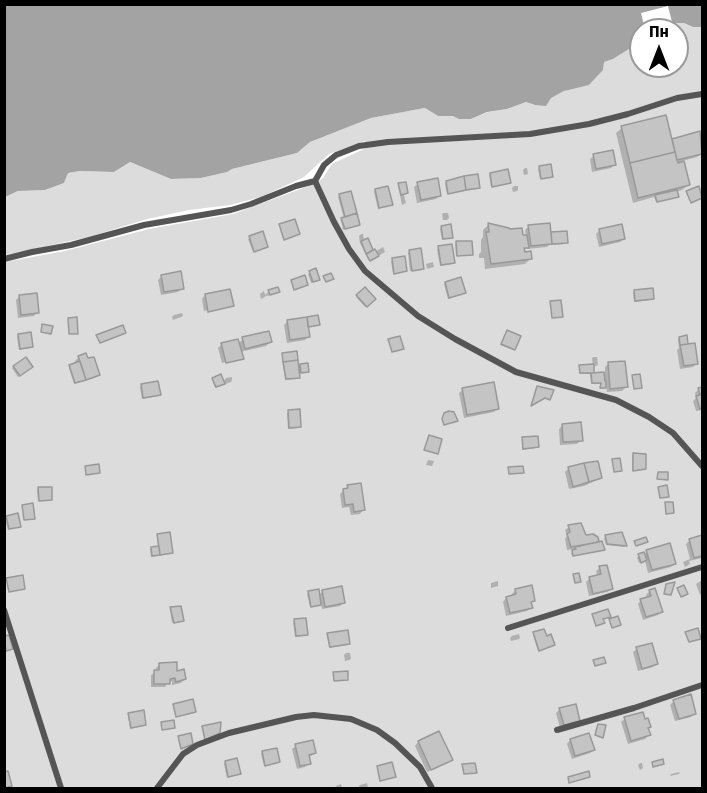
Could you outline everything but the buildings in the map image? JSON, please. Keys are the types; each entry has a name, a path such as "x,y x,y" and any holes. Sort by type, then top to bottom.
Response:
{"lane":[{"path":"4,259 71,245 144,225 231,210 263,200 296,186 315,181 324,165 336,155 359,146 388,142 530,134 589,124 676,98 702,94"},
{"path":"315,181 334,222 365,271 418,316 516,372 616,400 649,417 673,433 702,466"},
{"path":"508,628 702,567"},
{"path":"4,610 61,789"},
{"path":"557,730 634,708 702,685"},
{"path":"157,789 183,754 197,745 229,734 296,717 314,715 351,718 377,730 395,743 420,767 432,789"}],"shaded area":[{"path":"5,5 702,5 702,27 689,25 689,18 629,18 629,49 604,62 603,70 589,85 564,91 551,98 546,106 526,102 507,109 487,112 471,119 438,116 425,108 371,118 310,142 297,153 201,178 171,179 130,162 114,172 68,173 64,183 45,190 18,191 5,197"},
{"path":"689,25 702,27 702,788 5,788 5,262 65,251 149,229 233,214 314,184 323,178 332,164 366,148 365,141 329,154 304,177 261,197 230,205 189,210 147,219 89,237 5,255 5,197 18,191 45,190 64,183 68,173 114,172 130,162 171,179 201,178 297,153 310,142 371,118 425,108 438,116 471,119 526,102 535,105 571,88 589,85 603,70 604,62 629,48 629,78 689,78"}],"pier":[{"path":"668,6 671,18 642,18 641,13"}]}
